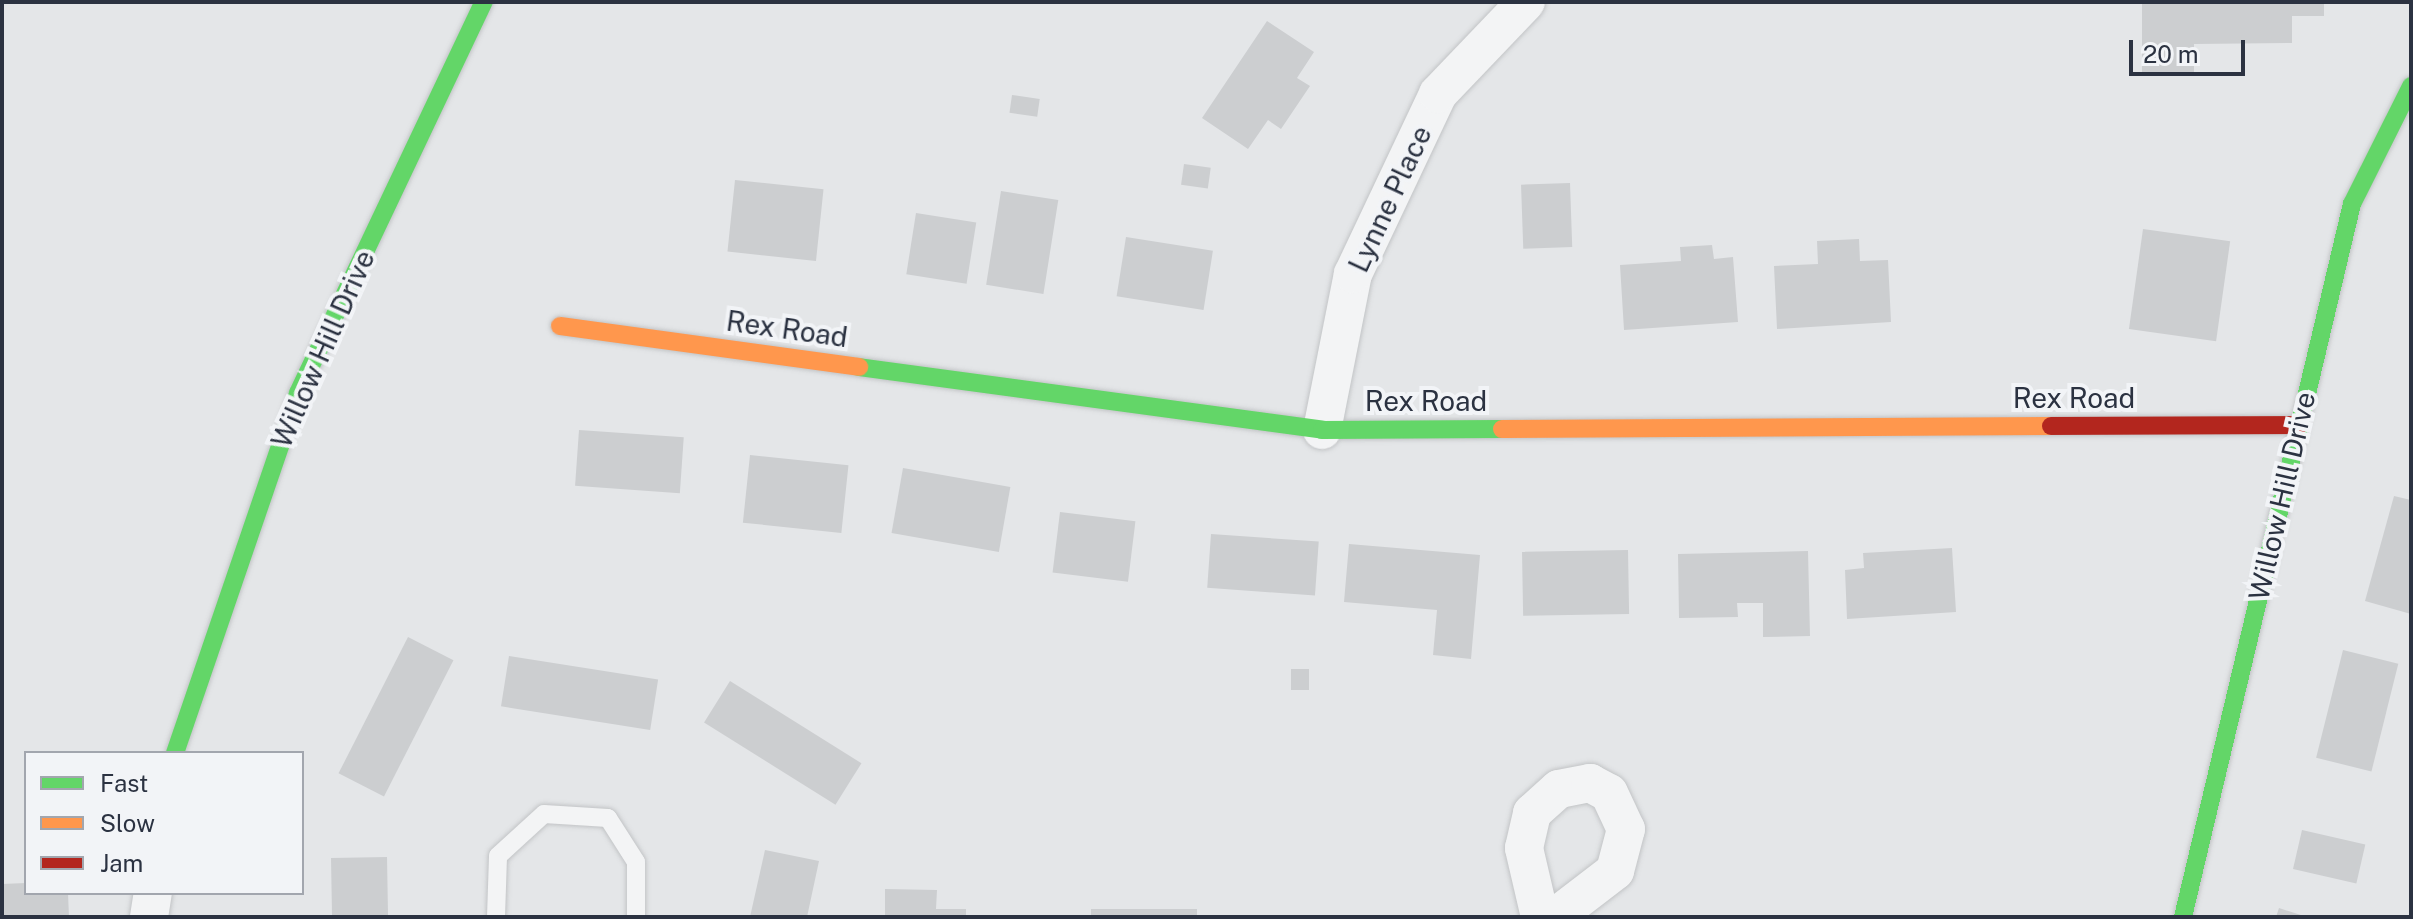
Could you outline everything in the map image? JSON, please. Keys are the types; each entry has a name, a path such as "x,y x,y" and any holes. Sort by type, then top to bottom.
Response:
{"street":[{"name":"Willow Hill Drive","path":"176,751 298,393 484,2"},
{"name":"Lynne Place","path":"1322,430 1353,274 1438,94 1526,2"},
{"name":"Willow Hill Drive","path":"2183,917 2352,204 2411,86"},
{"name":"Rex Road","path":"560,326 1322,430 2299,425"},
{"path":"1540,917 1524,848 1532,813 1559,789 1590,783 1609,793 1622,814 1619,857 1615,871 1586,898 1555,917"},
{"path":"149,917 153,895"}],"lane":[{"path":"496,917 498,856 544,814 608,818 636,862 636,917"}],"building":[{"path":"2142,2 2324,2 2324,16 2292,16 2292,43 2194,44 2194,73 2142,73"},
{"path":"1267,21 1314,52 1297,78 1310,86 1281,129 1268,120 1248,149 1202,118"},
{"path":"1012,95 1040,99 1037,117 1009,113"},
{"path":"1184,164 1211,168 1208,189 1181,185"},
{"path":"735,180 824,189 816,261 727,252"},
{"path":"1570,183 1572,247 1523,249 1521,185"},
{"path":"1001,191 1058,200 1043,294 986,285"},
{"path":"916,213 976,223 967,284 906,274"},
{"path":"2143,229 2230,241 2216,341 2129,329"},
{"path":"1126,237 1213,251 1204,310 1117,296"},
{"path":"1859,239 1860,261 1888,260 1891,322 1777,329 1774,266 1818,264 1817,241"},
{"path":"1712,245 1714,259 1733,257 1738,322 1624,330 1620,265 1681,261 1680,247"},
{"path":"579,430 684,437 680,493 575,486"},
{"path":"750,455 848,465 841,533 743,523"},
{"path":"903,468 1010,487 999,552 892,533"},
{"path":"2394,496 2411,500 2411,614 2365,601"},
{"path":"1060,512 1135,521 1128,582 1053,573"},
{"path":"1211,534 1319,542 1315,595 1207,588"},
{"path":"1349,544 1480,555 1471,659 1433,655 1437,610 1344,602"},
{"path":"1952,548 1956,612 1847,619 1845,570 1864,568 1863,553"},
{"path":"1628,550 1629,614 1523,616 1522,552"},
{"path":"1808,551 1810,636 1763,637 1763,603 1737,603 1738,617 1679,618 1678,554"},
{"path":"408,637 453,660 384,796 339,773"},
{"path":"2343,650 2398,664 2371,771 2316,758"},
{"path":"509,656 658,680 650,730 501,706"},
{"path":"1291,669 1309,669 1309,690 1291,690"},
{"path":"730,681 861,763 835,805 704,723"},
{"path":"2302,830 2365,845 2356,884 2293,869"},
{"path":"765,850 819,861 807,917 750,917"},
{"path":"387,857 388,917 332,917 331,858"},
{"path":"24,883 24,895 68,895 69,917 2,917 2,884"},
{"path":"885,889 937,890 936,909 966,909 966,917 885,917"},
{"path":"2279,908 2304,916 2304,917 2276,917"},
{"path":"1091,909 1197,909 1197,917 1091,917"}],"traffic: fast":[{"path":"176,751 298,393 484,2"},
{"path":"2183,917 2352,204 2411,86"},
{"path":"859,367 1322,430 1502,429"}],"traffic: slow":[{"path":"560,326 859,367"},
{"path":"1502,429 2051,426"}],"traffic: jam":[{"path":"2051,426 2299,425"}]}
